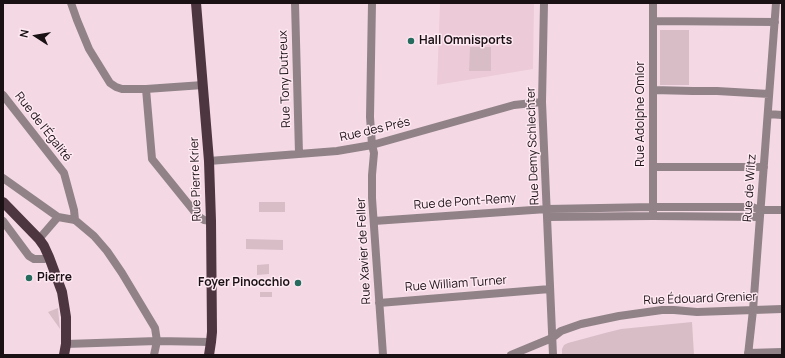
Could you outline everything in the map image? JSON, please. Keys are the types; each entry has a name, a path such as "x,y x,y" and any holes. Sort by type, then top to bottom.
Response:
{"main road":[{"name":"Rue Pierre Krier","path":"196,3 209,161 211,221 211,342 209,355"},
{"path":"3,202 39,239 49,257 62,292 66,317 66,344 64,355"}],"street":[{"path":"72,3 77,20 89,48 110,83 116,87 122,89 146,89 203,85"},
{"name":"Rue Tony Dutreux","path":"294,3 299,154"},
{"name":"Rue Xavier de Feller","path":"372,3 370,117 374,153 372,198 383,355"},
{"name":"Rue Demy Schlechter","path":"544,3 542,102 553,355"},
{"name":"Rue Adolphe Omlor","path":"653,3 653,207"},
{"name":"Rue de Wiltz","path":"748,354 753,310 769,94 778,33 775,22 776,3"},
{"path":"653,21 775,22"},
{"path":"146,89 152,159 198,216 204,220 211,221"},
{"path":"653,90 717,91 769,94"},
{"name":"Rue de l'Égalité","path":"3,95 64,173 74,210 75,220"},
{"name":"Rue des Prés","path":"209,161 337,151 372,145 514,105 542,102"},
{"path":"768,114 782,114"},
{"path":"653,167 764,167"},
{"path":"3,178 58,217 75,220 94,236 107,251 155,328 157,341 154,355"},
{"path":"653,207 653,216"},
{"name":"Rue de Pont-Remy","path":"374,221 653,207 752,207 760,213"},
{"name":"Rue de Pont-Remy","path":"547,213 653,216 760,213 782,210"},
{"path":"39,239 58,217"},
{"path":"3,221 29,256 44,259 49,257"},
{"name":"Rue William Turner","path":"379,302 550,289"},
{"name":"Rue Édouard Grenier","path":"511,355 552,338 560,331 581,324 619,316 662,310 696,312 782,309"},
{"path":"66,344 157,341 211,342"},
{"path":"748,354 782,352"}],"shaded area":[{"path":"440,3 534,3 533,69 437,85"},
{"path":"660,30 689,30 689,85 660,85"},
{"path":"470,47 491,47 491,71 469,71"},
{"path":"259,202 285,202 285,212 259,212"},
{"path":"246,239 283,240 283,250 246,249"},
{"path":"269,264 269,274 257,275 257,265"},
{"path":"260,292 272,292 272,297 260,297"},
{"path":"58,308 59,319 60,329 48,312"},
{"path":"692,322 694,355 562,355 564,345 605,333 621,329"}],"place":[{"name":"Hall Omnisports","path":"411,41"},
{"name":"Pierre","path":"29,278"},
{"name":"Foyer Pinocchio","path":"298,283"}]}
